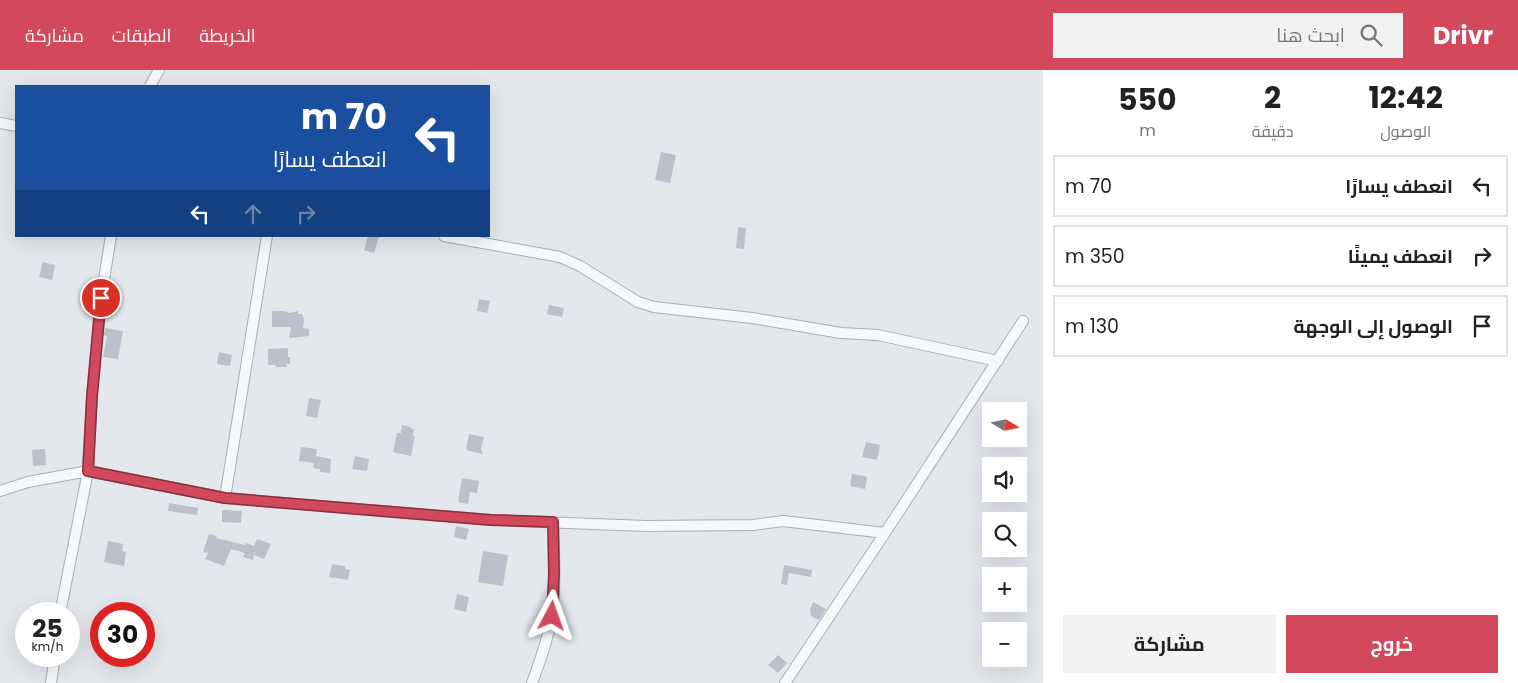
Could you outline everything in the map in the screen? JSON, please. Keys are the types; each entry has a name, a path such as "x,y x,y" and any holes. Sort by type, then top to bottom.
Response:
{"street":[{"path":"150,85 158,70"},
{"path":"0,124 15,126"},
{"path":"62,602 88,471 101,298 110,237"},
{"path":"225,498 267,237"},
{"path":"449,237 560,258 580,266 638,302 654,307 752,318 841,333 878,335 998,361"},
{"path":"785,683 1023,321"},
{"path":"0,491 28,482 88,471 225,498 491,520 646,526 753,525 782,521 885,533"},
{"path":"532,683 552,616 554,574 553,522"},
{"path":"51,683 54,667"}],"building":[{"path":"661,152 676,155 670,183 655,180"},
{"path":"738,227 746,228 744,249 736,248"},
{"path":"368,237 379,237 374,253 364,250"},
{"path":"43,262 55,265 52,280 39,277"},
{"path":"479,299 490,301 487,313 477,311"},
{"path":"549,305 564,308 562,317 547,314"},
{"path":"272,311 290,313 298,311 298,314 302,314 304,319 303,328 309,329 309,336 289,338 291,327 272,327"},
{"path":"105,328 123,331 118,359 103,357 107,336 104,335"},
{"path":"288,348 290,364 286,364 287,367 268,365 268,349"},
{"path":"219,352 232,355 230,366 217,364"},
{"path":"309,398 321,400 317,418 306,416"},
{"path":"402,425 414,429 413,436 415,436 411,456 393,452 397,433 401,433"},
{"path":"469,434 484,437 481,449 483,454 466,450"},
{"path":"866,442 880,445 877,460 862,457"},
{"path":"301,447 317,449 316,456 331,459 330,473 320,472 320,469 313,468 314,463 299,461"},
{"path":"45,449 46,465 33,466 32,450"},
{"path":"355,456 369,459 367,471 352,469"},
{"path":"852,474 867,478 865,489 850,486"},
{"path":"462,478 479,481 477,493 470,492 468,504 458,502"},
{"path":"169,503 198,508 197,515 168,511"},
{"path":"222,510 242,511 241,523 222,522"},
{"path":"456,526 469,529 466,540 454,537"},
{"path":"209,534 217,536 216,538 245,545 246,543 254,546 257,539 271,544 264,559 254,555 253,560 243,557 245,553 231,549 224,566 205,559 208,553 203,552"},
{"path":"108,541 123,544 122,551 126,552 124,566 104,562"},
{"path":"483,551 508,555 503,586 478,582"},
{"path":"332,564 345,566 345,569 350,570 348,580 329,577"},
{"path":"784,565 812,570 811,577 789,573 787,585 781,584"},
{"path":"457,594 469,597 466,612 454,609"},
{"path":"813,602 826,609 819,620 811,616 810,610"},
{"path":"778,655 787,663 778,673 768,665"}],"route":[{"path":"101,298 92,396 88,471 225,498 491,520 553,522 554,574 552,616"}]}
